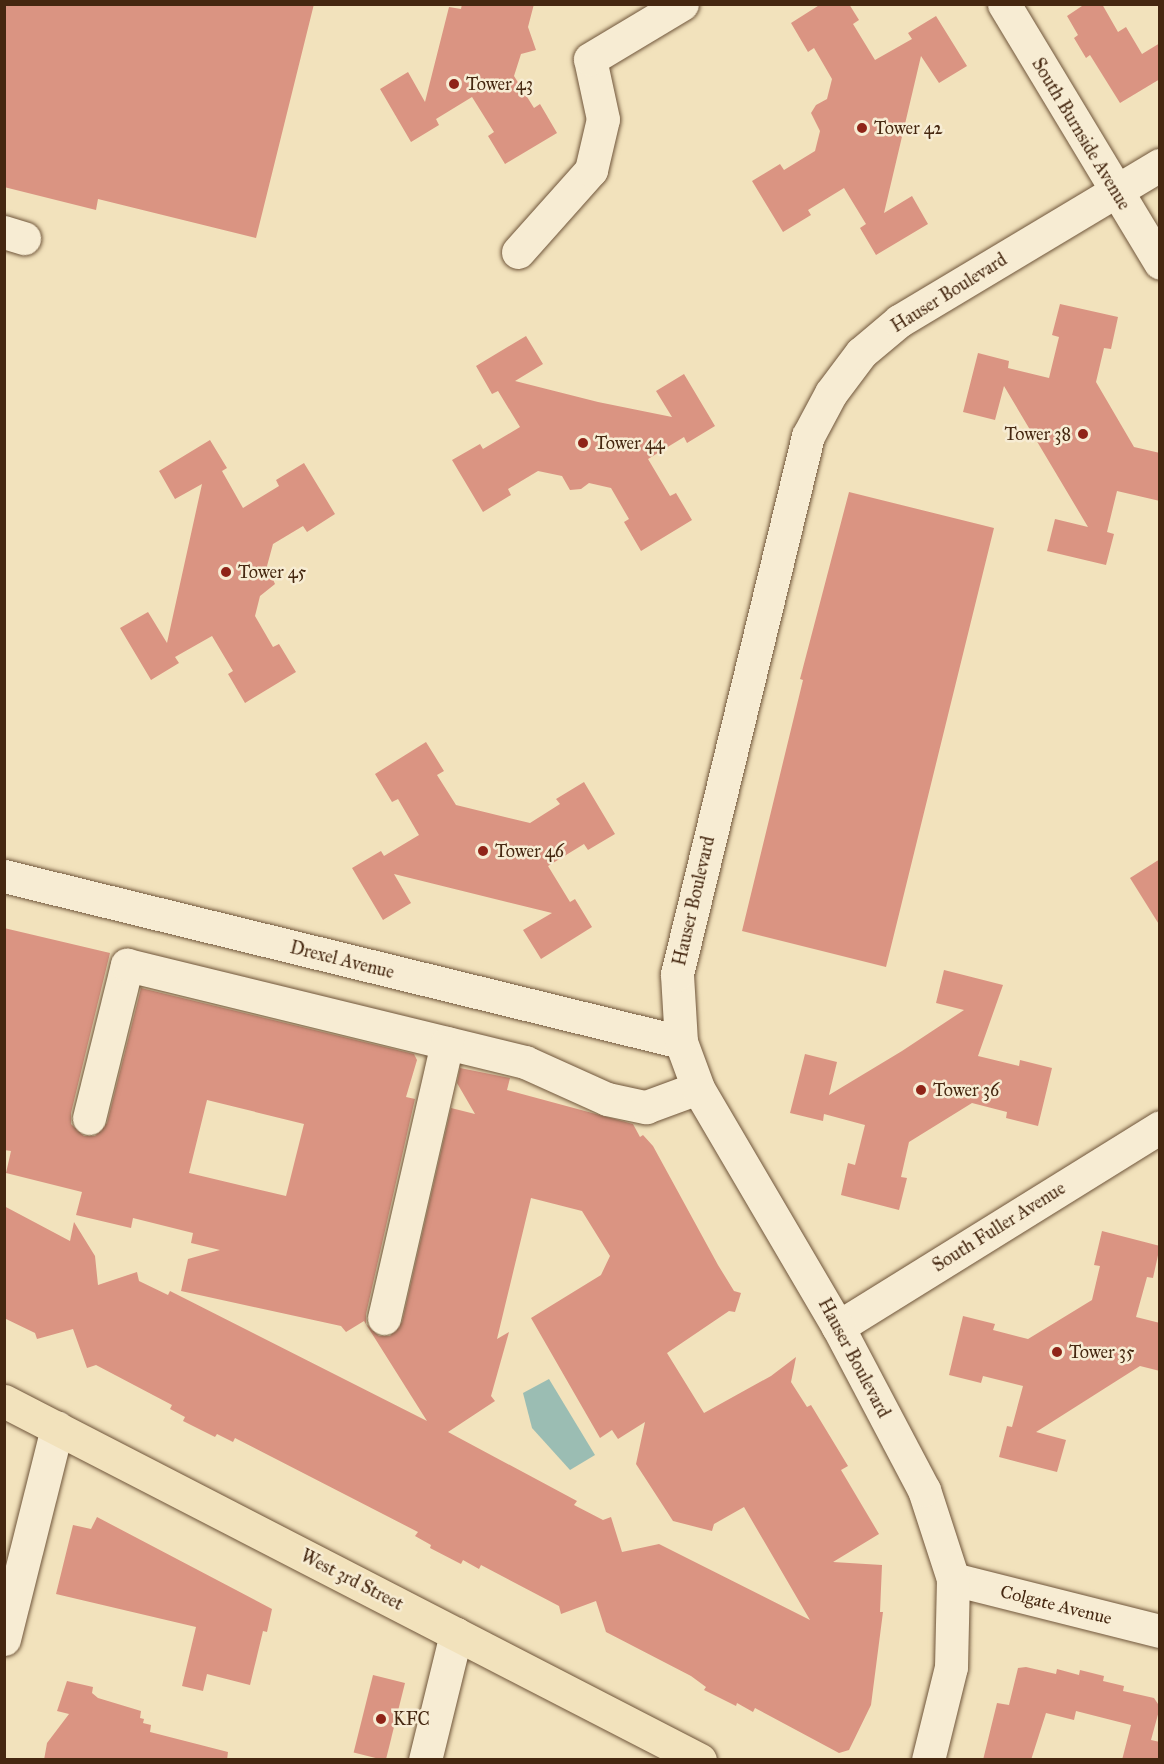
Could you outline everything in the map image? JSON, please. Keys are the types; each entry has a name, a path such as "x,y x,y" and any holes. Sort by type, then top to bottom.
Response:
{"main road":[{"name":"West 3rd Street","path":"4,1401 700,1760"}],"street":[{"path":"518,252 591,170 603,119 590,59 682,4"},
{"name":"South Burnside Avenue","path":"1004,4 1160,263"},
{"name":"Hauser Boulevard","path":"928,1760 951,1667 952,1579 924,1490 838,1327 698,1088 681,1042 677,974 808,436 831,393 861,353 899,321 1160,165"},
{"name":"Drexel Avenue","path":"4,876 681,1042"},
{"path":"89,1118 127,964 525,1062 607,1099 646,1107 698,1088"},
{"path":"384,1318 447,1043"},
{"name":"South Fuller Avenue","path":"838,1327 1160,1126"},
{"path":"4,1639 57,1428"},
{"name":"Colgate Avenue","path":"952,1579 1160,1631"},
{"path":"425,1760 456,1634"}],"water":[{"path":"549,1379 595,1455 570,1470 532,1428 523,1393"}],"building":[{"path":"4,4 314,4 256,238 98,199 96,210 4,187"},
{"name":"Tower 43","path":"462,4 534,4 528,27 536,50 521,54 514,76 534,108 540,104 557,133 505,164 488,136 494,132 472,97 436,119 439,125 411,142 380,89 408,72 425,102 449,7 461,9"},
{"name":"Tower 42","path":"821,4 849,4 859,20 853,24 875,60 912,39 908,33 936,16 967,66 939,83 921,56 884,213 912,196 928,224 876,255 860,228 866,224 844,188 808,210 811,215 783,232 752,181 780,164 784,170 815,151 820,131 811,113 816,105 827,99 832,79 814,48 808,52 791,23"},
{"path":"1085,4 1102,4 1118,32 1126,27 1142,54 1160,43 1160,79 1120,103 1090,55 1086,58 1074,38 1078,35 1067,16"},
{"name":"Tower 38","path":"1060,304 1118,317 1111,349 1104,348 1096,382 1134,447 1160,453 1160,501 1117,491 1107,532 1114,534 1106,565 1047,551 1055,519 1088,527 1004,386 995,420 963,412 978,353 1009,361 1008,368 1049,378 1059,337 1052,335"},
{"name":"Tower 44","path":"526,336 543,364 515,381 598,402 672,417 656,391 684,374 715,426 687,443 684,437 648,459 670,496 676,493 692,520 641,551 624,522 629,519 611,488 589,483 581,489 570,490 562,476 538,471 508,489 511,495 483,512 452,460 480,444 483,449 520,427 498,391 492,394 476,366"},
{"name":"Tower 45","path":"210,440 227,468 222,471 243,508 279,486 276,480 304,463 335,514 307,532 303,526 273,544 267,566 275,584 260,596 255,616 273,647 279,644 296,672 245,703 228,674 233,671 212,636 175,657 179,663 151,680 120,628 148,612 167,643 202,484 175,499 159,471"},
{"path":"849,492 994,528 886,967 742,931 803,680 800,679"},
{"name":"Tower 46","path":"426,742 444,771 437,775 456,805 530,823 560,804 556,799 584,782 615,834 588,850 584,844 548,866 570,902 575,899 592,927 541,959 523,930 552,913 394,874 411,903 383,920 352,868 381,851 384,856 419,835 398,799 392,802 375,774"},
{"path":"1160,859 1160,926 1130,878"},
{"path":"4,928 110,953 71,1113 71,1124 84,1136 95,1136 107,1123 141,988 414,1054 417,1060 406,1097 415,1099 366,1314 366,1324 379,1336 390,1336 402,1322 451,1108 475,1114 457,1083 460,1068 510,1078 507,1090 633,1124 640,1137 643,1135 653,1146 718,1265 734,1291 741,1293 735,1312 729,1311 667,1353 704,1413 771,1376 796,1357 791,1382 807,1407 811,1405 848,1466 841,1470 879,1534 833,1562 882,1565 880,1612 883,1612 871,1705 849,1750 839,1753 755,1708 753,1712 737,1703 736,1706 704,1690 706,1687 691,1676 606,1632 596,1601 561,1614 559,1606 481,1565 479,1569 463,1560 461,1564 430,1548 431,1545 415,1536 418,1532 235,1438 233,1442 217,1434 215,1437 183,1421 185,1417 170,1409 172,1405 96,1365 87,1368 73,1329 37,1339 35,1333 4,1318 4,1206 70,1241 74,1222 95,1256 98,1285 137,1272 139,1281 168,1295 170,1291 427,1421 364,1321 346,1332 341,1326 181,1291 188,1259 220,1250 191,1243 193,1233 133,1218 131,1228 76,1215 82,1192 6,1173 11,1151 4,1150","holes":["207,1100 304,1124 286,1196 189,1173","531,1198 582,1211 610,1256 601,1275 531,1318 600,1438 612,1430 618,1439 645,1422 636,1464 673,1521 712,1531 714,1524 744,1507 810,1620 659,1544 622,1552 611,1517 603,1520 574,1505 577,1501 448,1432 495,1401 491,1396 509,1332 497,1339"]},
{"name":"Tower 36","path":"944,970 1003,985 978,1056 1019,1066 1020,1060 1052,1068 1038,1126 1006,1118 1007,1112 972,1103 909,1142 901,1177 907,1178 899,1210 841,1195 848,1163 855,1165 865,1125 824,1114 823,1121 790,1113 805,1054 837,1062 829,1095 902,1051 964,1010 936,1003"},
{"name":"Tower 35","path":"1102,1231 1160,1246 1153,1278 1147,1277 1136,1317 1160,1323 1160,1371 1140,1366 1036,1432 1066,1440 1057,1472 999,1457 1007,1426 1012,1427 1023,1386 983,1376 981,1383 949,1375 963,1316 995,1324 993,1330 1028,1339 1092,1300 1100,1266 1094,1265"},
{"path":"97,1517 272,1609 267,1632 263,1631 250,1685 207,1674 203,1691 182,1686 196,1627 56,1594 73,1525 91,1529"},
{"path":"1026,1667 1056,1674 1057,1669 1079,1675 1080,1670 1104,1676 1103,1681 1124,1686 1123,1691 1154,1698 1160,1707 1151,1740 1160,1742 1160,1760 1122,1760 1131,1725 1076,1711 1074,1720 1046,1713 1031,1760 983,1760 997,1703 1009,1705 1018,1668"},
{"path":"373,1675 405,1683 386,1760 354,1753"},
{"path":"67,1681 93,1687 92,1693 98,1698 141,1711 140,1718 144,1719 143,1723 151,1725 150,1732 228,1752 227,1760 44,1760 47,1743 69,1714 57,1711"}],"place":[{"name":"Tower 43","path":"454,84"},
{"name":"Tower 42","path":"862,128"},
{"name":"Tower 38","path":"1083,434"},
{"name":"Tower 44","path":"583,443"},
{"name":"Tower 45","path":"226,572"},
{"name":"Tower 46","path":"483,851"},
{"name":"Tower 36","path":"921,1090"},
{"name":"Tower 35","path":"1057,1352"},
{"name":"KFC","path":"381,1719"}]}
